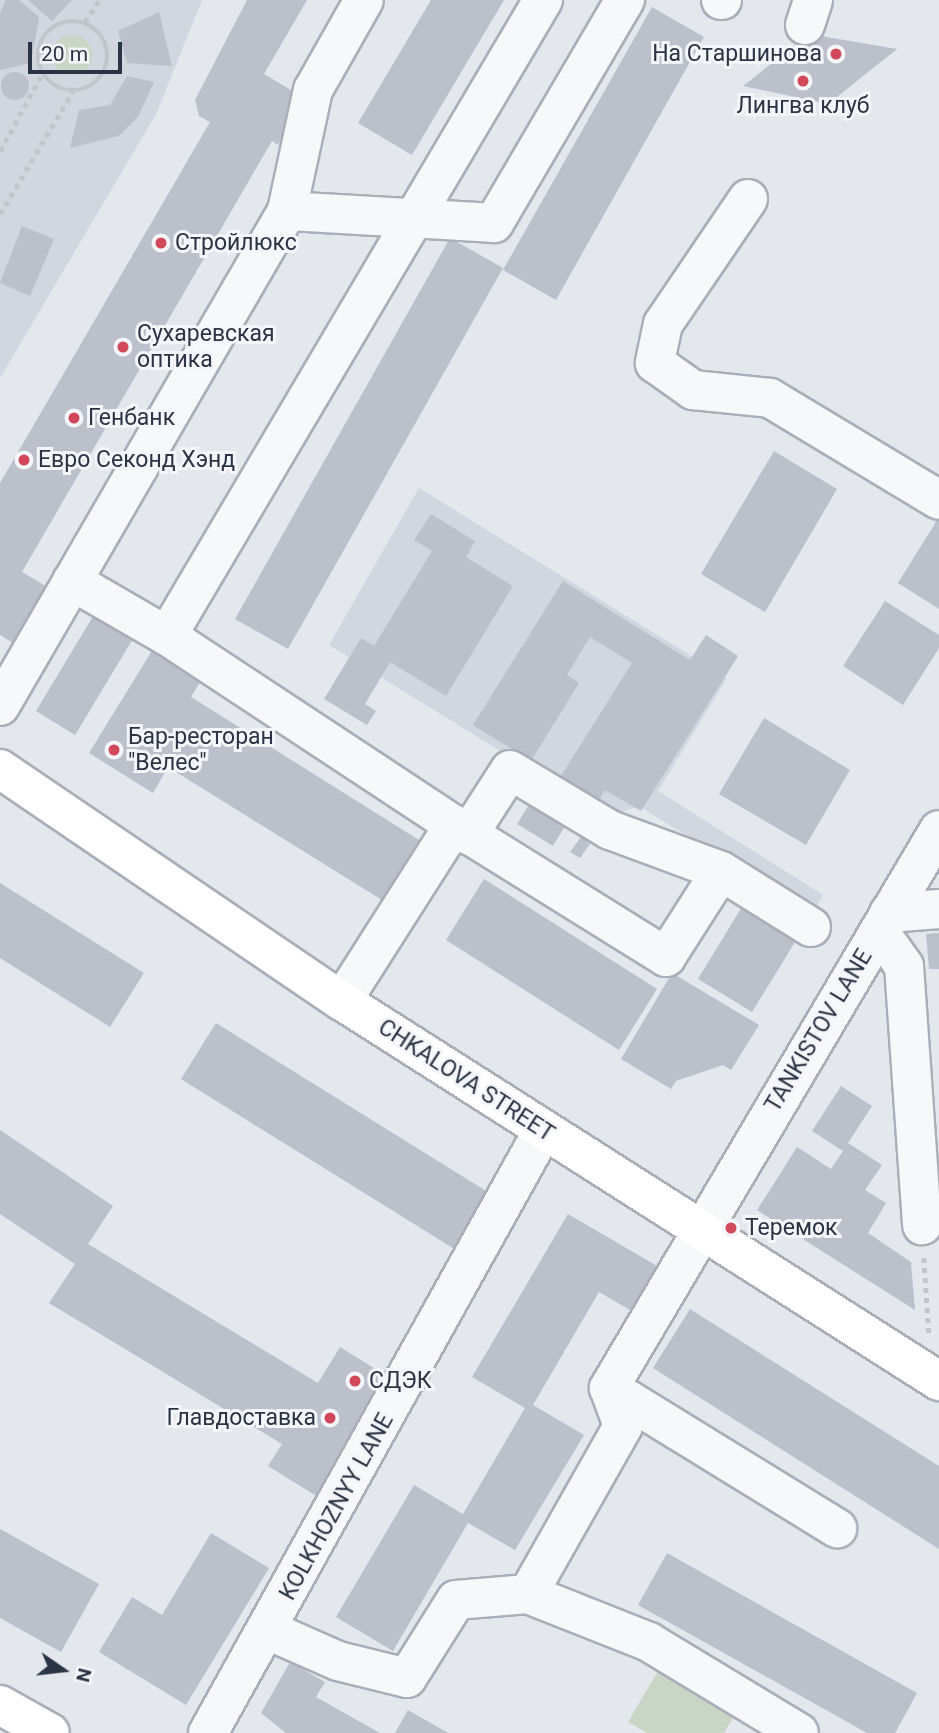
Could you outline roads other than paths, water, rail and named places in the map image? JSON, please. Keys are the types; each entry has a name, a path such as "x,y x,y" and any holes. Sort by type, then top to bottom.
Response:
{"main road":[{"name":"CHKALOVA STREET","path":"0,769 342,1000 698,1232 935,1378"},
{"path":"0,1704 50,1733"}],"street":[{"path":"0,706 287,211 313,90 364,0"},
{"path":"167,636 543,0"},
{"path":"287,211 494,223 625,0"},
{"path":"748,199 663,324 655,363 693,390 769,398 939,500"},
{"path":"72,581 167,636 461,830 666,957 721,871"},
{"path":"342,1000 461,830 510,770 610,830 721,871 811,927"},
{"name":"TANKISTOV LANE","path":"609,1388 698,1232 939,830"},
{"path":"922,1224 904,965 884,922 939,909"},
{"name":"KOLKHOZNYY LANE","path":"208,1733 270,1631 543,1131"},
{"path":"528,1594 623,1426 609,1388"},
{"path":"609,1388 837,1528"},
{"path":"270,1631 338,1661 407,1678 456,1600 528,1594 649,1642 799,1733"}],"place":[{"name":"На Старшинова","path":"836,54"},
{"name":"Лингва клуб","path":"803,81"},
{"name":"Стройлюкс","path":"161,243"},
{"name":"Сухаревская оптика","path":"123,347"},
{"name":"Генбанк","path":"74,418"},
{"name":"Евро Секонд Хэнд","path":"24,460"},
{"name":"Бар-ресторан \"Велес\"","path":"114,750"},
{"name":"Теремок","path":"731,1228"},
{"name":"СДЭК","path":"355,1381"},
{"name":"Главдоставка","path":"330,1418"}]}
